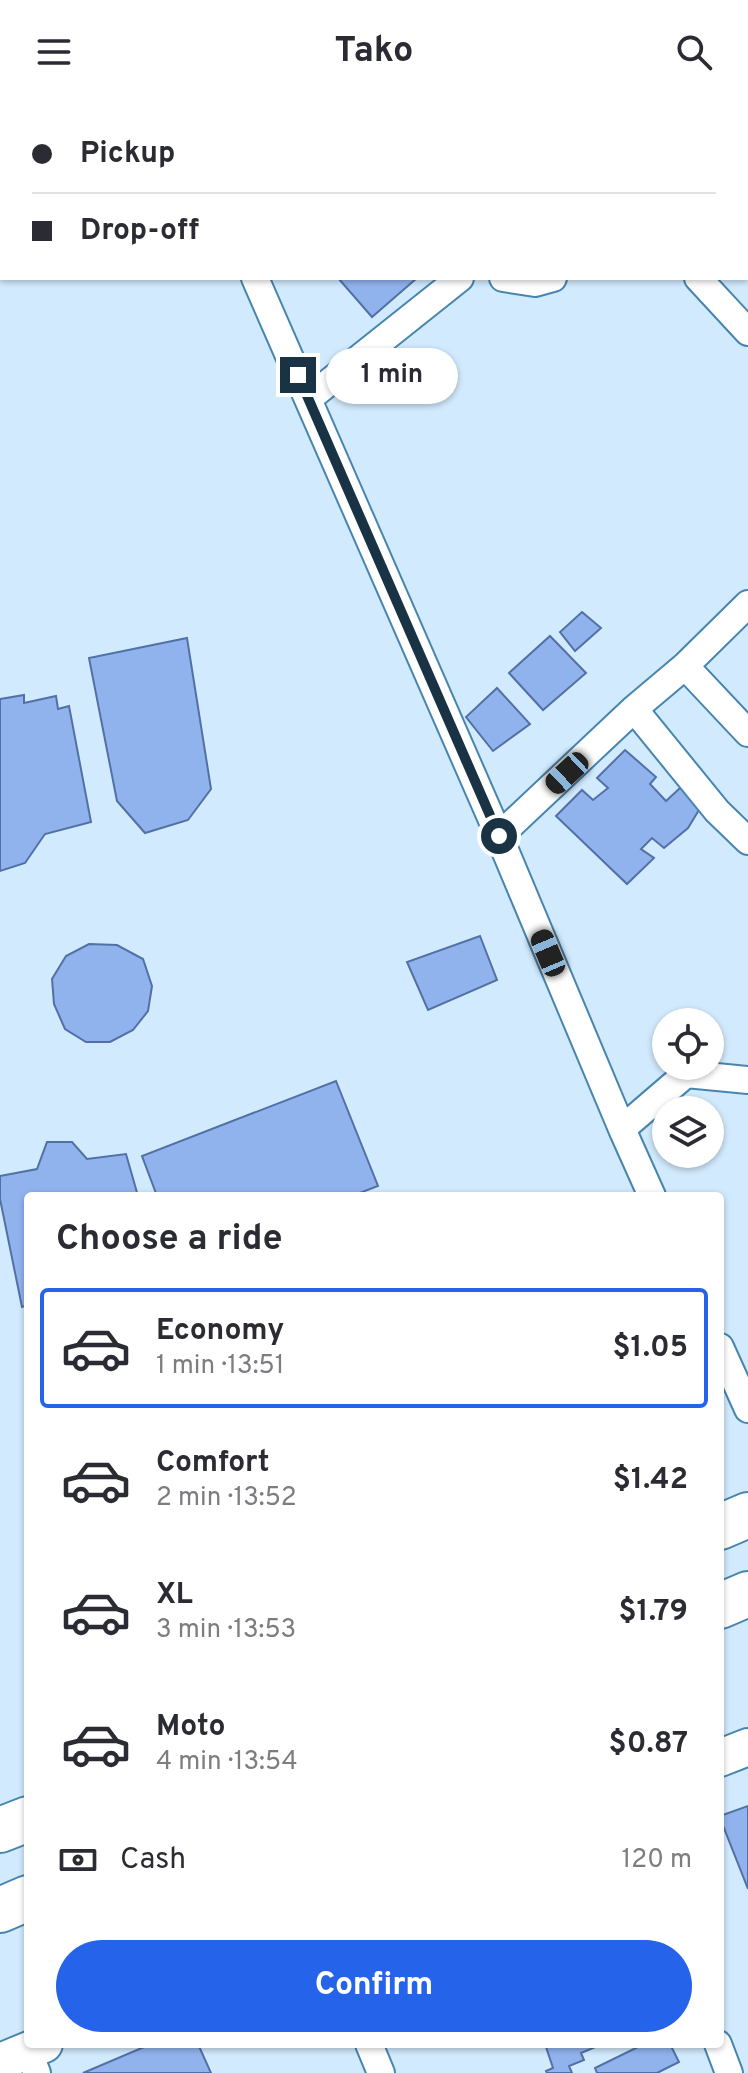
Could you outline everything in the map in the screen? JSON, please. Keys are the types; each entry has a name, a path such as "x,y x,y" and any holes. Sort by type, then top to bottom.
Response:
{"highway":[{"path":"724,1525 748,1515"},
{"path":"724,1604 748,1594"},
{"path":"0,1830 24,1821"},
{"path":"0,1910 24,1900"}],"street":[{"path":"256,280 499,836 650,1192"},
{"path":"308,399 457,280"},
{"path":"516,280 535,283 546,280"},
{"path":"700,280 748,332"},
{"path":"499,836 634,709 685,666 748,604"},
{"path":"685,666 748,733"},
{"path":"634,709 717,811 748,841"},
{"path":"622,1129 686,1074 748,1080"},
{"path":"724,1356 748,1409"},
{"path":"724,1756 748,1747"},
{"path":"371,2048 381,2073"},
{"path":"720,2048 729,2073"}],"building":[{"path":"340,280 415,280 372,317"},
{"path":"582,612 601,628 575,651 560,632"},
{"path":"550,636 586,673 543,710 509,673"},
{"path":"187,638 211,789 188,820 145,833 117,801 89,658"},
{"path":"497,688 530,724 493,751 466,717"},
{"path":"24,695 24,703 56,696 58,709 69,706 91,822 45,834 25,863 0,871 0,699"},
{"path":"625,750 656,777 650,784 666,801 681,787 702,805 688,828 664,848 652,838 641,849 654,858 627,884 556,816 582,790 593,800 608,788 597,778"},
{"path":"480,936 497,980 428,1010 407,962"},
{"path":"89,944 117,945 143,959 152,986 148,1011 133,1030 110,1042 86,1042 65,1029 54,1004 52,979 66,956"},
{"path":"336,1081 378,1186 362,1192 156,1192 142,1156"},
{"path":"47,1142 72,1142 87,1159 126,1154 137,1192 24,1192 22,1307 0,1199 0,1176 37,1169"},
{"path":"748,1806 748,1889 724,1828 724,1815"},
{"path":"142,2048 200,2048 211,2073 83,2073"},
{"path":"546,2048 593,2048 581,2053 584,2060 569,2066 572,2073 547,2073 553,2068"},
{"path":"636,2048 672,2048 679,2062 657,2073 597,2073 595,2068"}],"route":[{"path":"298,375 499,836"}]}
